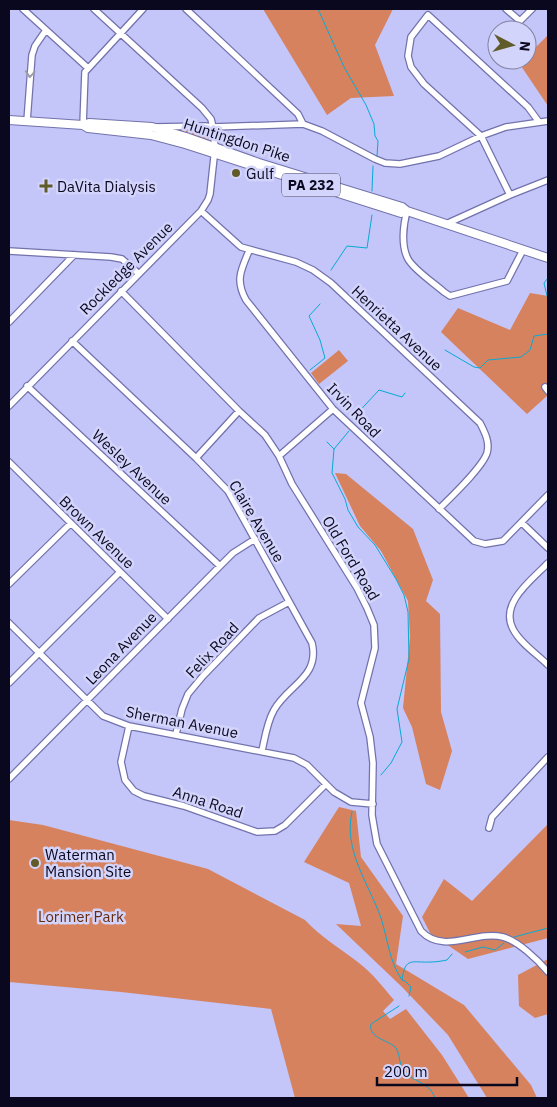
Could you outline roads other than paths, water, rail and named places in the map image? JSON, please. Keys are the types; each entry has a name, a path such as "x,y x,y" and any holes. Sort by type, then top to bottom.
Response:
{"main road":[{"name":"Huntingdon Pike","path":"9,120 152,127 186,137 214,151"},
{"name":"Huntingdon Pike","path":"83,125 88,128 151,135 214,151 402,207 407,212 548,258"}],"street":[{"path":"23,9 88,68"},
{"path":"94,9 202,108 211,119 213,127"},
{"path":"83,125 85,72 143,9"},
{"path":"186,9 298,114 303,124"},
{"path":"506,9 520,21 532,9"},
{"path":"510,195 481,136 424,84 412,67 408,56 411,37 428,15 528,107 539,122"},
{"path":"27,121 32,55 35,46 46,30"},
{"path":"152,127 170,125 213,127 303,124 322,131 384,163 400,164 438,156 481,136 506,127 548,121"},
{"name":"Rockledge Avenue","path":"9,406 201,210 209,197 214,151 213,127"},
{"path":"446,224 548,180"},
{"name":"Henrietta Avenue","path":"201,210 230,239 241,247 296,262 313,270 331,283 480,423 486,434 488,443 487,453 481,464 439,509"},
{"path":"407,212 404,225 404,239 409,261 450,296 507,281 523,250"},
{"name":"Irvin Road","path":"249,250 240,273 239,283 241,292 333,409 474,541 485,544 502,541 522,523"},
{"path":"9,251 122,259 138,273"},
{"path":"9,322 74,255"},
{"name":"Old Ford Road","path":"121,291 264,435 279,456 292,484 357,588 374,625 375,648 362,703 370,738 373,763 372,804 377,844 421,932 428,938 441,942 501,936 526,951 548,972"},
{"name":"Claire Avenue","path":"72,341 196,458 228,491 312,643 314,650 313,662 307,674 275,709 268,726 262,751"},
{"name":"Wesley Avenue","path":"28,386 220,566"},
{"path":"279,456 333,409"},
{"path":"196,458 239,411"},
{"name":"Brown Avenue","path":"9,462 168,619"},
{"path":"548,495 522,523 548,548"},
{"path":"9,584 70,524"},
{"name":"Leona Avenue","path":"9,779 233,553 255,539"},
{"path":"548,563 515,598 510,610 510,620 513,629 548,665"},
{"path":"9,682 120,572"},
{"name":"Felix Road","path":"176,734 188,694 203,676 259,618 290,602"},
{"name":"Sherman Avenue","path":"9,623 103,716 129,726 294,758 307,765 334,792 351,802 372,804"},
{"name":"Anna Road","path":"129,726 122,768 125,780 134,791 144,796 186,806 257,832 275,831 285,825 326,784"},
{"path":"489,828 492,817 548,757"}],"waterway":[{"path":"318,9 344,67 366,105 374,124 375,136 378,141 377,156"},
{"path":"372,191 373,166"},
{"path":"331,270 347,246 367,248 372,215"},
{"path":"548,278 544,283 548,300"},
{"path":"310,370 325,358 320,340 309,316 320,304"},
{"path":"445,350 474,367 480,368 488,360 521,357 530,350 534,336 548,334"},
{"path":"353,418 379,390 402,397 405,393"},
{"path":"349,431 334,449 332,473 345,499 348,510 358,527 375,545 396,579 404,595 408,612 409,659 397,709 402,742 391,763 381,775"},
{"path":"327,442 334,449"},
{"path":"352,812 350,826 354,853 381,918 394,965 402,980 411,987 409,996"},
{"path":"514,937 548,928"},
{"path":"465,952 483,947 495,950 504,943"},
{"path":"402,980 407,964 411,962 447,960 452,954"},
{"path":"399,1006 371,1024 372,1032 378,1038 394,1046 398,1051 404,1071 426,1086 435,1098"}],"place":[{"name":"Gulf","path":"236,173"},
{"name":"DaVita Dialysis","path":"46,186"},
{"name":"Waterman Mansion Site","path":"35,863"}],"park label":[{"name":"Lorimer Park","path":"81,916"}]}
